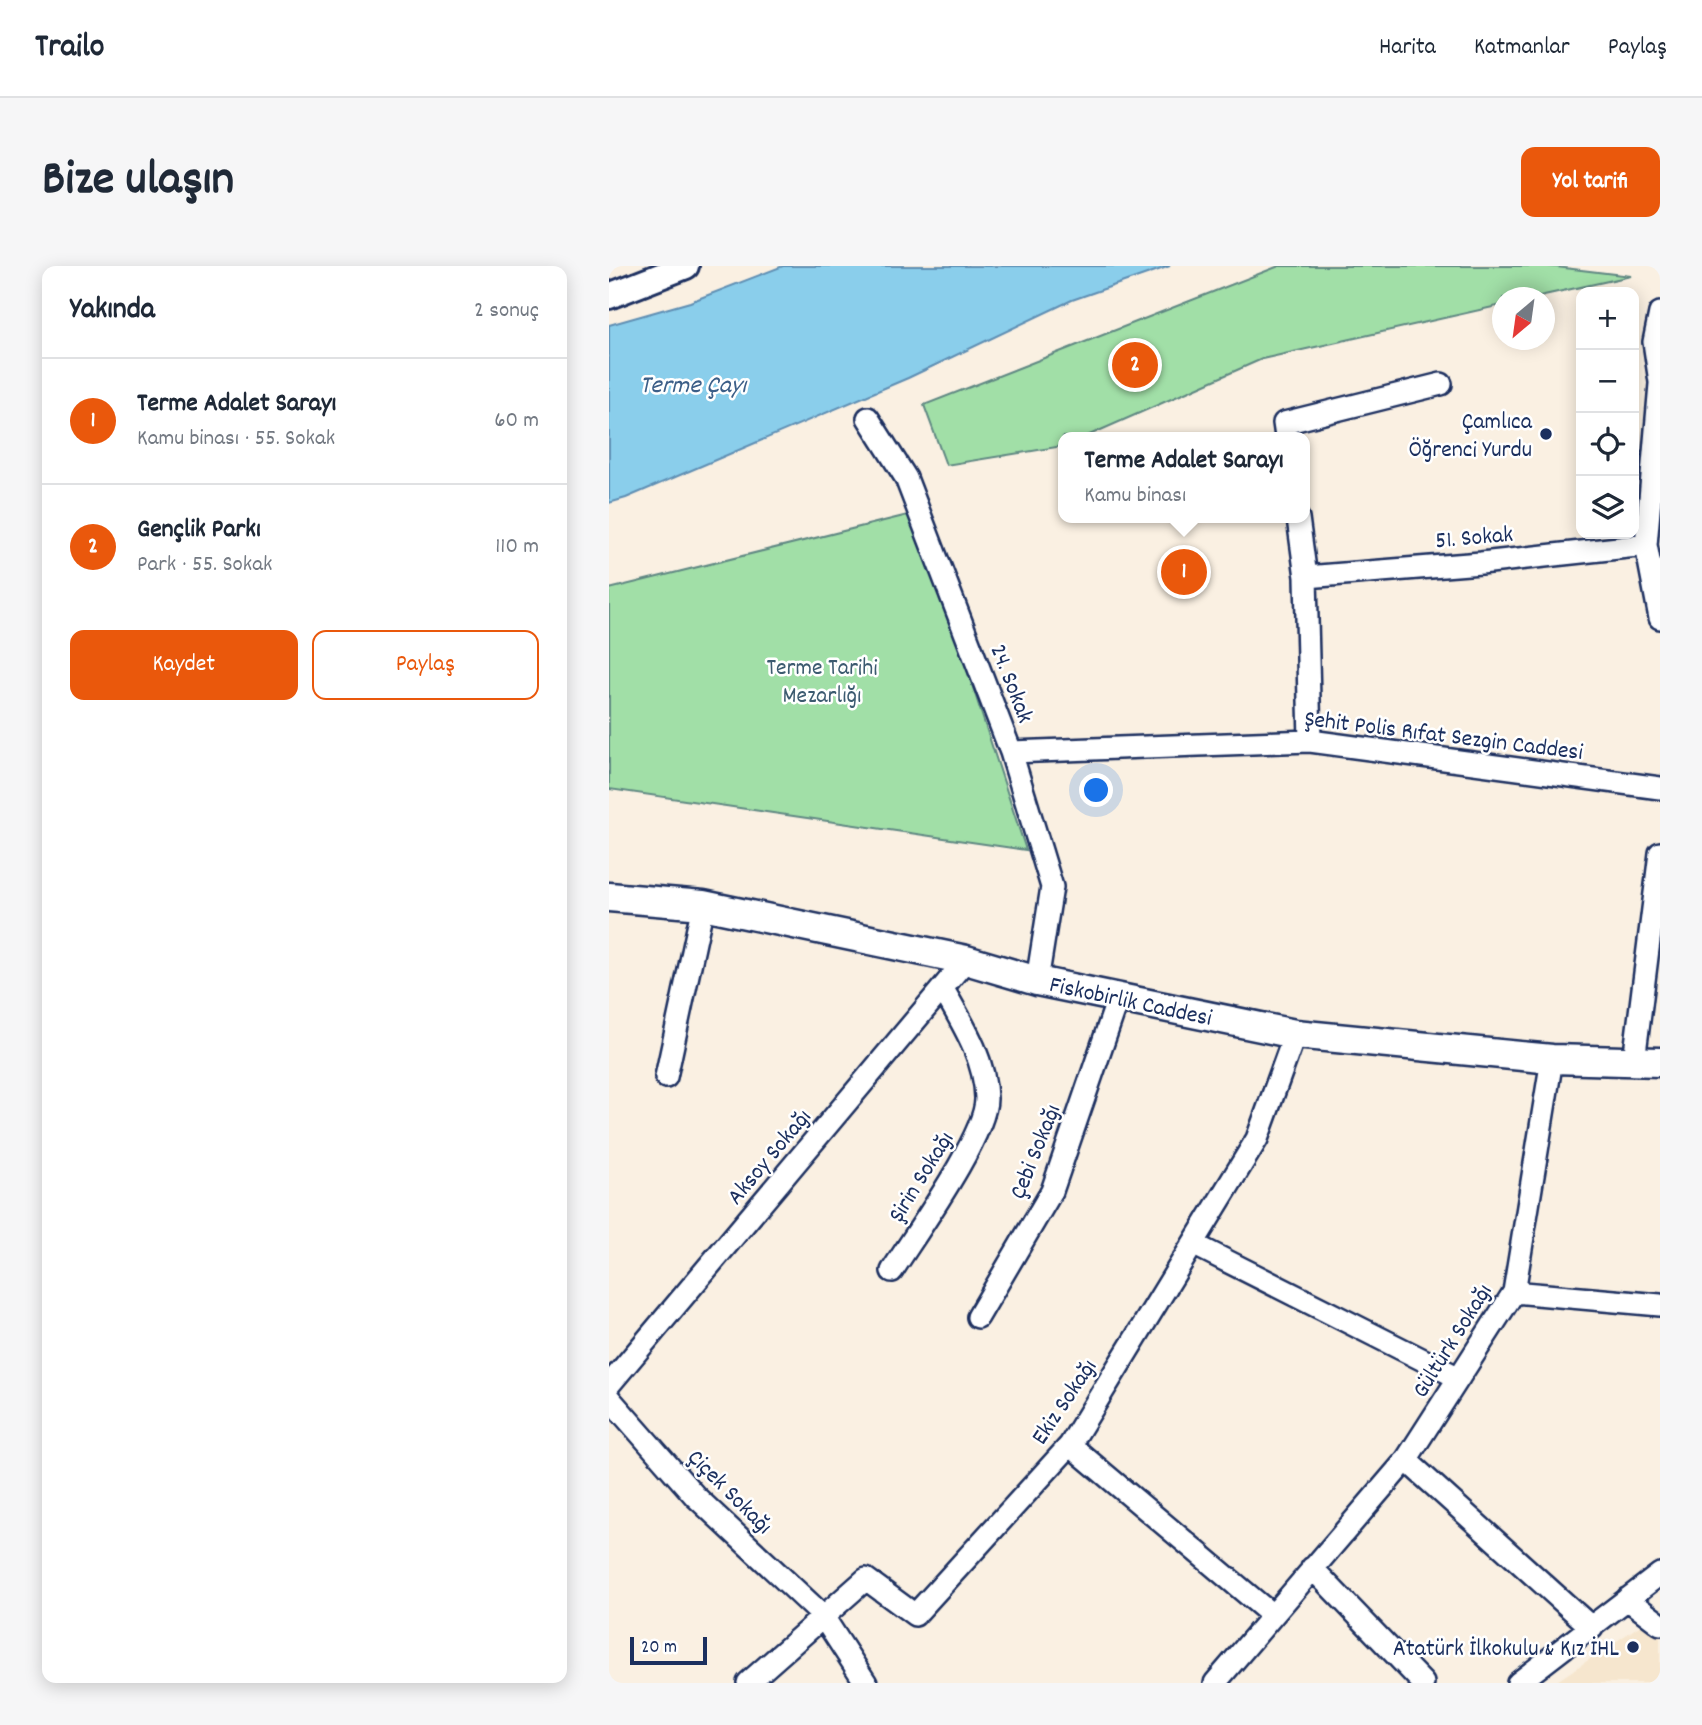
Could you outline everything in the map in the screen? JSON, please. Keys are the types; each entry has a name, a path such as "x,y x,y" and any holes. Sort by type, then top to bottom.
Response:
{"main road":[{"name":"Fiskobirlik Caddesi","path":"609,897 703,905 966,960 1037,981 1295,1034 1552,1059 1647,1062"}],"street":[{"path":"609,296 686,266"},
{"path":"1660,313 1657,341 1660,383 1646,545 1660,618"},
{"path":"1285,432 1284,423 1441,384"},
{"name":"24. Sokak","path":"868,418 906,478 1011,752 1052,887 1037,981"},
{"path":"1298,523 1306,577 1310,741"},
{"name":"51. Sokak","path":"1306,577 1481,563 1646,545"},
{"name":"Şehit Polis Rıfat Sezgin Caddesi","path":"1011,752 1310,741 1660,788"},
{"path":"1647,1062 1660,853"},
{"path":"666,1077 703,905"},
{"name":"Aksoy Sokağı","path":"609,1385 966,960"},
{"name":"Şirin Sokağı","path":"892,1271 973,1143 986,1100 977,1052 943,989"},
{"name":"Çebi Sokağı","path":"978,1317 1052,1191 1119,996"},
{"name":"Ekiz Sokağı","path":"748,1683 866,1579 915,1615 1070,1445 1257,1139 1295,1034"},
{"name":"Gültürk Sokağı","path":"1226,1679 1272,1615 1406,1460 1514,1292 1552,1059"},
{"path":"1193,1244 1459,1378"},
{"path":"1514,1292 1660,1305"},
{"name":"Çiçek Sokağı","path":"609,1398 695,1496 822,1615 866,1683"},
{"path":"1070,1445 1272,1615"},
{"path":"1406,1460 1592,1628"},
{"path":"1518,1683 1660,1574 1660,1563"},
{"path":"1312,1568 1423,1683"},
{"path":"1627,1599 1660,1624"}],"shaded area":[{"name":"Atatürk İlkokulu & Kız İHL","path":"1660,1612 1660,1683 1554,1683"}],"green space":[{"path":"1279,266 1548,266 1631,276 1555,293 1555,287 1492,287 1492,307 1262,359 1096,432 1058,432 1058,447 946,465 924,405"},
{"name":"Terme Tarihi Mezarlığı","path":"916,513 1026,850 609,789 609,589"}],"water":[{"name":"Terme Çayı","path":"783,266 1170,266 1072,300 908,378 609,503 609,325 690,302"}],"place":[{"name":"Gençlik Parkı","path":"1135,365"},
{"name":"Çamlıca Öğrenci Yurdu","path":"1546,434"},
{"name":"Terme Adalet Sarayı","path":"1184,572"},
{"name":"Atatürk İlkokulu & Kız İHL","path":"1633,1647"}]}
